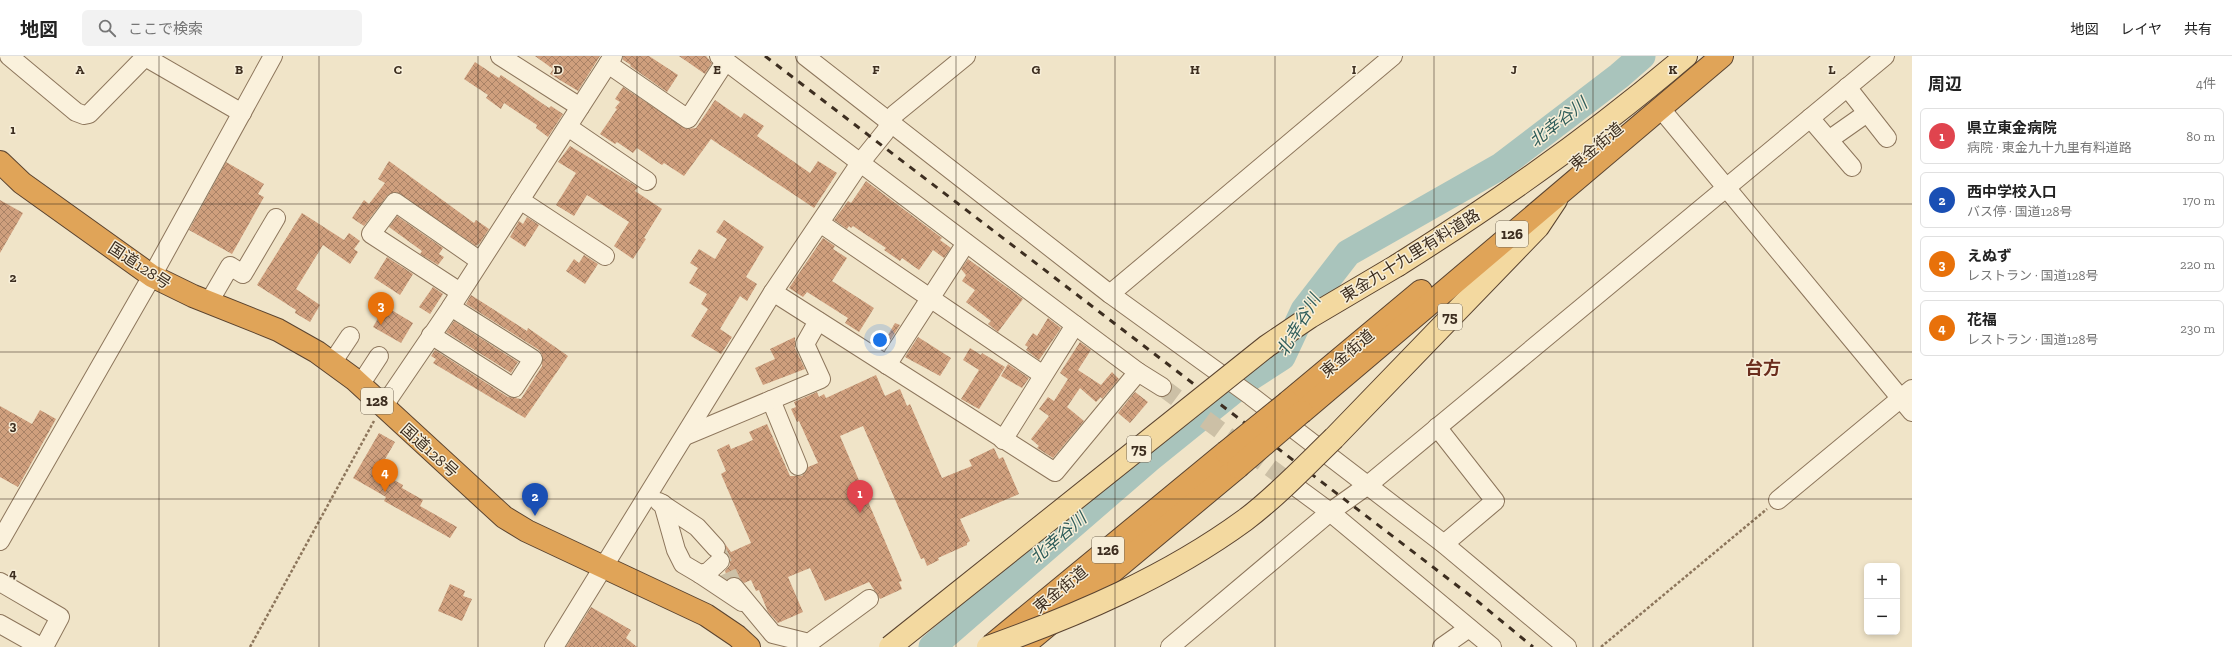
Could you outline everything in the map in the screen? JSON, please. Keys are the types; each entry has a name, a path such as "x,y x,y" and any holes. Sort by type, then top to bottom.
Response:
{"highway":[{"name":"東金街道","path":"1022,647 1232,460 1702,56"},
{"name":"東金街道","path":"1295,407 1561,193 1722,56"},
{"name":"国道128号","path":"0,162 22,182 152,276 209,302 278,330 317,352 360,385 382,407 504,517 602,567 706,615 737,636 749,647"},
{"name":"東金街道","path":"989,647 1232,460"}],"main road":[{"name":"東金九十九里有料道路","path":"890,647 1267,346 1310,316 1398,265 1457,228 1646,91 1686,56"},
{"name":"75","path":"989,647 1040,628 1155,576 1199,550 1246,519 1276,494 1334,438 1538,227 1561,193"}],"street":[{"path":"9,56 76,112 84,115 89,114 143,59 147,58 242,113"},
{"path":"0,541 152,276 273,56"},
{"path":"500,56 580,107"},
{"path":"805,56 1110,294 1251,396 1368,485 1444,544 1567,647"},
{"path":"554,647 602,567 656,499 685,436 773,292 860,163 896,114 966,56"},
{"path":"1110,294 1393,56"},
{"path":"1170,647 1330,512 1368,485 1885,56"},
{"path":"382,407 455,300 610,60 688,118 722,59 1074,325 1138,372 1162,386"},
{"path":"1847,87 1887,138"},
{"path":"1660,109 1906,393 1912,412"},
{"path":"1830,139 1867,113"},
{"path":"1810,118 1830,139 1852,167"},
{"path":"568,127 647,181"},
{"path":"520,200 605,256"},
{"path":"431,335 514,388 533,359 371,234 395,202 480,261"},
{"path":"209,302 230,266 243,274 276,218"},
{"path":"820,222 1043,375"},
{"path":"887,365 966,243"},
{"path":"773,292 1055,472 1138,372"},
{"path":"685,436 821,379 805,344 818,321"},
{"path":"1003,440 1074,325"},
{"path":"332,363 350,336"},
{"path":"360,385 380,356"},
{"path":"1778,500 1906,393"},
{"path":"770,400 798,466"},
{"path":"1437,427 1495,500 1444,544"},
{"path":"1296,487 1330,512 1492,647"},
{"path":"656,499 697,527 718,554 708,572 700,574"},
{"path":"656,499 683,564 751,608"},
{"path":"0,582 60,617 44,647"},
{"path":"734,588 773,634 809,642 870,599"},
{"path":"0,624 40,647"},
{"path":"1442,647 1469,628"}],"path":[{"path":"250,647 382,407"},
{"path":"1601,647 1778,500"}],"building":[{"path":"535,56 600,56 578,91 550,74 553,69"},
{"path":"623,56 649,56 678,75 667,92 630,66 631,65 623,60"},
{"path":"679,56 706,56 712,63 705,74"},
{"path":"475,62 499,78 501,75 549,108 551,106 563,114 548,137 536,128 537,125 504,103 501,109 486,98 488,95 464,79"},
{"path":"623,87 687,129 696,128 715,100 741,118 744,113 764,126 757,136 810,173 818,161 837,173 814,208 711,139 684,176 664,163 662,165 637,148 633,153 617,142 615,144 600,134 617,109 615,108 620,102 615,99"},
{"path":"570,146 638,187 635,191 662,209 644,238 646,239 633,259 614,246 629,222 587,195 574,216 556,205 576,173 558,162"},
{"path":"389,161 474,223 476,220 489,229 480,243 476,246 396,192 387,196 364,226 352,218 364,200 369,204 385,183 378,179"},
{"path":"226,162 264,184 258,194 264,197 232,254 189,230"},
{"path":"866,181 942,238 940,240 951,248 944,258 933,250 919,270 902,258 900,261 884,250 886,248 853,226 851,228 849,226 847,229 834,220 848,201 851,203"},
{"path":"0,200 23,213 0,253"},
{"path":"302,213 344,240 349,233 360,241 354,249 358,252 350,264 323,245 296,289 320,305 310,322 295,313 296,310 257,285"},
{"path":"397,216 443,248 439,254 444,257 438,265 420,254 422,251 389,227"},
{"path":"527,217 539,225 525,247 510,237 519,221 523,224"},
{"path":"724,220 764,247 746,277 757,284 747,301 740,296 720,329 732,337 721,354 691,336 708,309 701,304 707,294 689,283 698,268 690,263 699,249 715,259 727,239 716,232"},
{"path":"823,238 835,246 833,249 847,258 832,281 874,308 859,332 845,323 848,318 807,292 803,297 789,288"},
{"path":"584,255 598,264 585,284 566,271 574,259 579,263"},
{"path":"387,257 413,274 400,295 374,278"},
{"path":"968,259 1023,299 998,332 988,324 991,321 966,302 975,290 962,281 966,275 961,269"},
{"path":"433,287 443,294 430,314 419,307"},
{"path":"471,295 527,331 528,328 568,356 525,418 433,363 436,359 431,356 435,350 508,397 521,399 542,366 542,355 539,350 466,304"},
{"path":"385,306 413,323 401,343 373,327"},
{"path":"1048,318 1061,328 1039,360 1026,350 1028,347 1025,345 1033,333 1037,336"},
{"path":"454,321 518,362 511,373 446,332"},
{"path":"895,323 900,325 888,344 884,342"},
{"path":"795,337 795,348 805,369 763,385 755,368 775,359 770,349"},
{"path":"918,337 951,358 940,376 905,357"},
{"path":"1080,342 1091,350 1078,370 1101,385 1112,372 1119,379 1102,399 1101,397 1096,402 1080,388 1067,407 1084,421 1053,458 1037,448 1039,446 1031,439 1049,416 1039,409 1048,397 1054,401 1068,379 1060,373"},
{"path":"970,348 981,355 982,353 1005,367 979,409 961,399 979,370 963,360"},
{"path":"1008,364 1029,378 1022,388 1001,376"},
{"path":"876,375 885,396 900,389 907,406 910,404 942,478 972,466 969,460 994,448 999,459 1003,457 1019,494 960,519 970,541 967,545 938,558 939,560 927,566 924,558 921,559 863,426 840,436 902,581 899,582 902,589 880,599 869,582 825,601 810,568 788,577 803,612 778,623 768,612 759,590 756,591 751,580 744,583 737,577 728,579 725,571 730,565 730,559 725,552 725,544 731,552 751,543 721,474 726,471 717,450 729,444 731,449 753,440 749,432 767,424 790,476 802,476 808,467 818,463 799,421 797,422 791,409 796,407 794,402 817,392 819,397 824,394 826,398"},
{"path":"1135,392 1148,402 1130,423 1118,413"},
{"path":"0,406 32,424 40,410 56,419 18,487 0,477"},
{"path":"379,433 395,442 378,471 403,485 402,488 423,500 420,506 457,527 450,538 384,501 386,497 353,478"},
{"path":"450,584 465,591 463,596 472,599 462,621 438,611"},
{"path":"591,607 631,630 626,638 637,647 566,647"}],"waterway":[{"name":"北幸谷川","path":"932,647 1149,459 1248,379 1282,357 1304,310 1348,253 1501,166 1619,76 1642,56"}],"tunnel":[{"path":"1162,387 1296,487"},
{"path":"716,548 734,587"}],"railway":[{"path":"765,56 1476,600 1533,647"}],"place":[{"name":"えぬず","path":"381,325"},
{"name":"花福","path":"385,492"},
{"name":"県立東金病院","path":"860,513"},
{"name":"西中学校入口","path":"535,516"}],"district":[{"name":"台方","path":"1763,368"}]}
